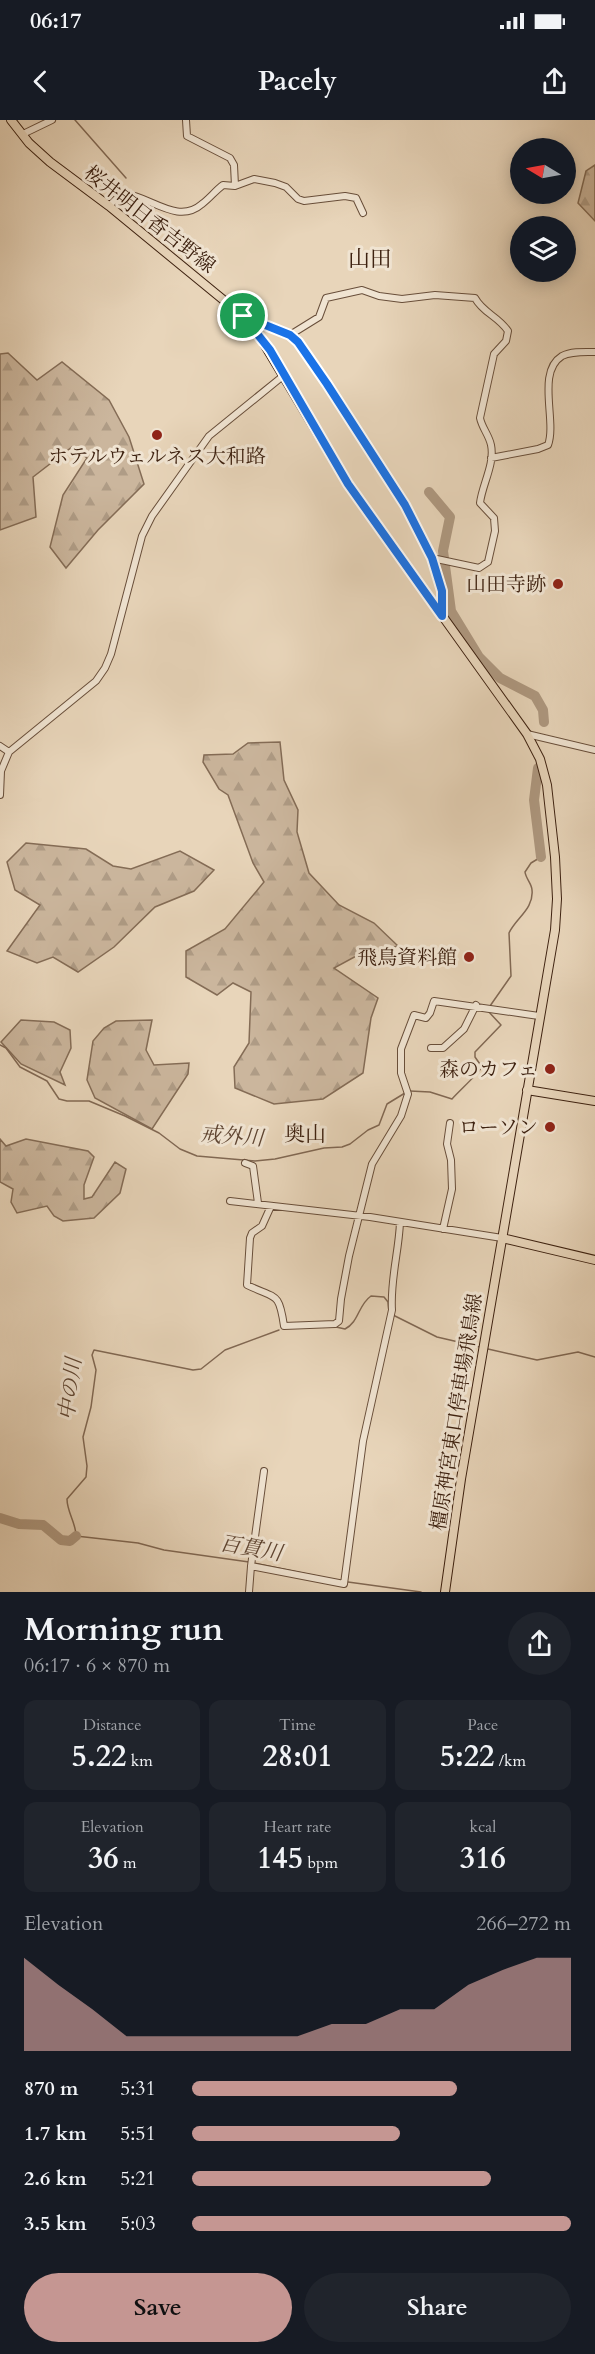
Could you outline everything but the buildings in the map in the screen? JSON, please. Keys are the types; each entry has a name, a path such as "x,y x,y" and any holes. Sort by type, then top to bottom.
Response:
{"main road":[{"name":"桜井明日香吉野線","path":"11,120 50,162 109,206 243,316 270,350 283,376 348,484 527,734 540,759 547,785 557,899 555,930 527,1090"},
{"path":"527,1090 595,1101"},
{"name":"橿原神宮東口停車場飛鳥線","path":"445,1592 459,1488 527,1090"},
{"path":"502,1238 595,1260"}],"street":[{"path":"23,134 52,120"},
{"path":"186,120 187,136 230,158 234,165 235,186"},
{"path":"109,206 121,194 126,194 169,210 186,211 201,206 223,185 235,186 254,180 286,187 298,199 304,201 345,196 356,198 363,213"},
{"path":"290,335 319,317 326,298 362,290 379,296 402,299 435,295 475,298 481,310 500,320 508,331 506,341 494,354 480,418 491,445 480,503 494,518 492,547 488,562 479,568 432,558"},
{"path":"243,316 290,335 298,342 327,384 405,505 432,558 442,591 442,616"},
{"path":"490,458 548,445 552,434 547,394 553,365 563,356 577,352 595,352"},
{"path":"0,795 1,771 9,752 100,676 111,654 142,536 152,516 209,436 283,376"},
{"path":"527,734 595,750"},
{"path":"0,746 9,752"},
{"path":"271,1206 262,1226 252,1233 250,1238 247,1285 276,1297 280,1303 284,1326 339,1322 341,1299 372,1164 401,1116 407,1092 401,1073 401,1049 414,1016 426,1018 434,1001 476,1005 539,1016"},
{"path":"431,1048 443,1048 464,1029 476,1005"},
{"path":"443,1229 452,1189 451,1160 447,1144 450,1123"},
{"path":"245,1163 254,1166 258,1203"},
{"path":"230,1201 359,1216 502,1238"},
{"path":"252,1563 344,1581 363,1441 392,1310 391,1290 399,1248 400,1222"},
{"path":"249,1592 264,1472"}],"green space":[{"path":"595,165 595,221 578,203 586,171"},
{"path":"8,353 37,380 62,362 109,400 129,437 144,484 98,530 66,568 50,547 63,495 87,458 72,447 33,477 36,517 0,530 0,354"},
{"path":"280,742 284,780 298,810 297,832 309,873 339,905 374,923 398,946 358,955 334,968 378,998 371,1018 363,1073 323,1099 274,1104 235,1088 234,1067 249,1043 251,992 233,983 217,995 186,977 186,951 225,929 264,882 253,863 228,795 219,789 203,762 204,755 233,754 248,743"},
{"path":"26,843 86,849 113,866 131,869 180,851 214,870 194,891 155,907 114,947 78,972 53,957 37,963 7,951 40,905 15,890 7,862"},
{"path":"21,1020 54,1022 70,1030 71,1048 60,1072 65,1085 21,1064 1,1042"},
{"path":"152,1020 146,1050 154,1065 189,1063 188,1074 152,1129 95,1098 87,1080 93,1041 104,1028 116,1021"},
{"path":"0,1139 6,1146 26,1139 88,1151 94,1157 84,1185 84,1199 92,1197 115,1162 126,1169 120,1193 94,1218 63,1221 54,1216 47,1206 17,1213 11,1202 13,1189 0,1182"}],"waterway":[{"path":"75,120 126,178"},
{"name":"戒外川","path":"429,492 450,517 443,551 451,611 479,657 500,678 535,696 543,710 544,722"},
{"name":"戒外川","path":"538,768 534,800 541,857"},
{"name":"戒外川","path":"490,1006 511,976 509,933 532,897 532,888 525,872 531,863 541,857"},
{"name":"戒外川","path":"410,1091 430,1092 452,1099 482,1067 475,1057 475,1052 501,1025 488,1011"},
{"name":"戒外川","path":"0,1045 6,1048 20,1067 47,1081 59,1099 89,1101 159,1133 180,1149 197,1156 255,1161 324,1148 342,1147 379,1125 387,1104 405,1093"},
{"name":"中の川","path":"336,1327 345,1329 350,1326 363,1304 371,1296 384,1297 388,1302 389,1312"},
{"name":"中の川","path":"393,1315 437,1337 480,1347"},
{"name":"中の川","path":"249,1562 164,1550 138,1543 76,1536 67,1499 86,1477 87,1466 83,1437 91,1407 96,1370 92,1355 94,1350 193,1370 201,1369 225,1350 279,1330"},
{"name":"中の川","path":"488,1349 537,1360 578,1352 595,1357"},
{"name":"中の川","path":"0,1518 19,1524 43,1525 61,1540 70,1541 76,1536"},
{"name":"百貫川","path":"254,1563 331,1579"},
{"name":"百貫川","path":"348,1582 421,1592"}],"place":[{"name":"ホテルウェルネス大和路","path":"157,435"},
{"name":"山田寺跡","path":"558,584"},
{"name":"飛鳥資料館","path":"469,957"},
{"name":"森のカフェ","path":"550,1069"},
{"name":"ローソン","path":"550,1127"}],"district":[{"name":"山田","path":"370,258"},
{"name":"奥山","path":"305,1134"}],"route":[{"path":"243,316 290,335 298,342 327,384 405,505 432,558 442,591 442,616 348,484 283,376 270,350 243,316"}]}
